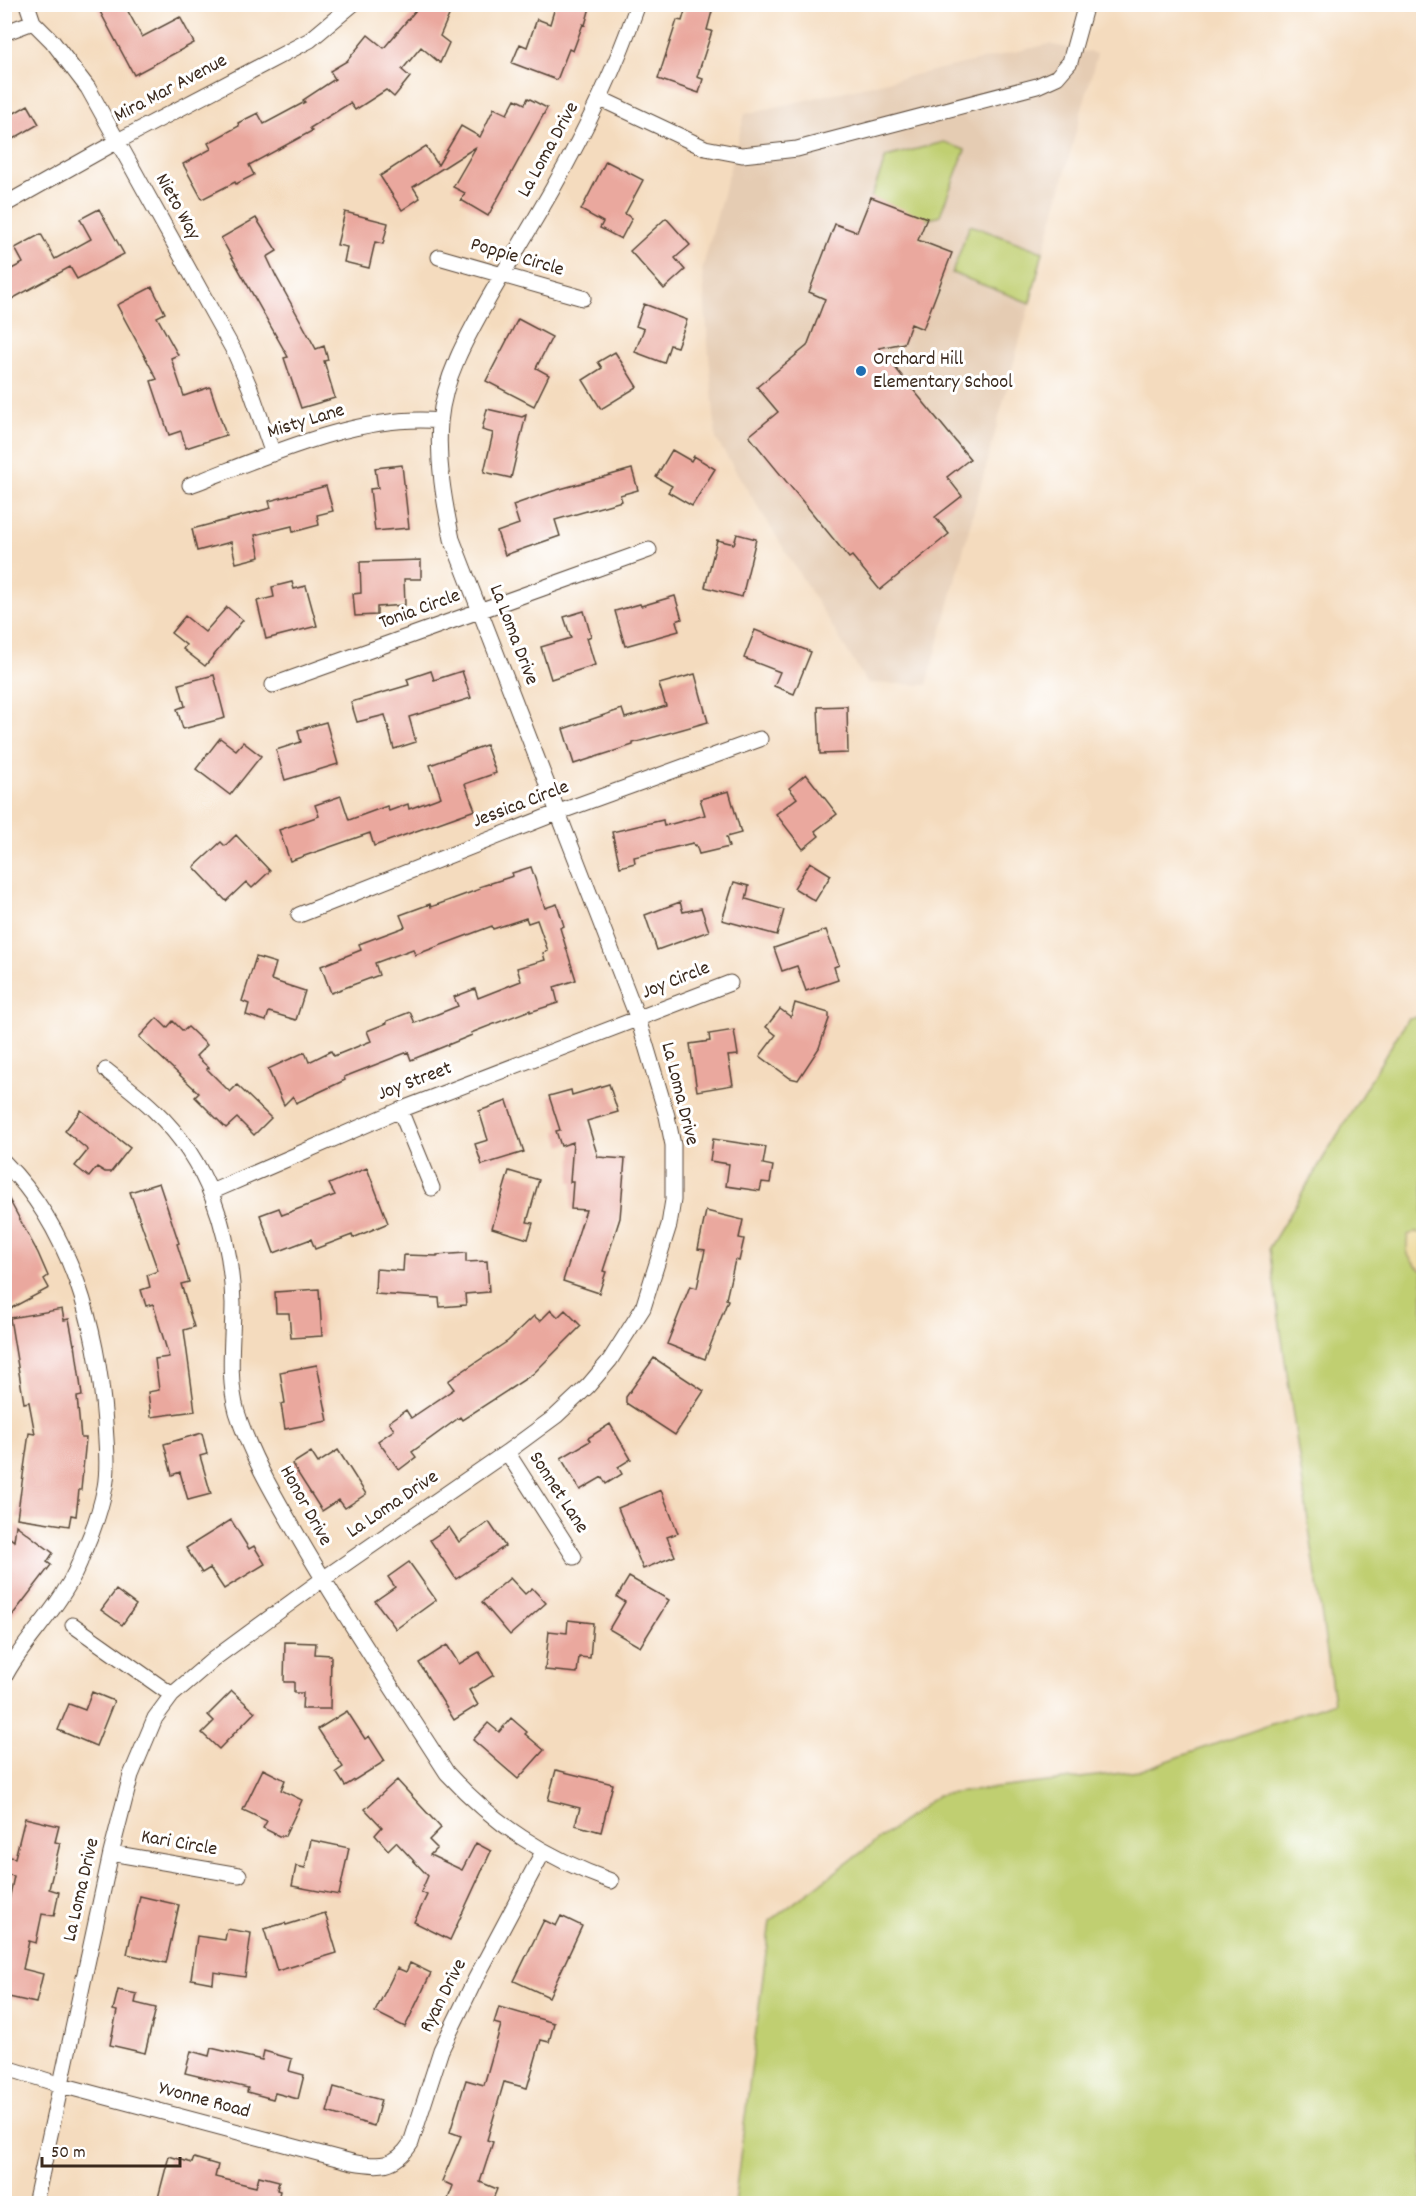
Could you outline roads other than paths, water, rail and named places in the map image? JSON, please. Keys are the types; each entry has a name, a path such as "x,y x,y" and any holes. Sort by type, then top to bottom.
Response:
{"street":[{"path":"4,33 33,22 27,4"},
{"name":"Mira Mar Avenue","path":"4,205 116,142 310,40 352,4"},
{"name":"La Loma Drive","path":"35,2204 111,1853 131,1775 155,1718 172,1695 215,1658 323,1579 556,1416 588,1386 610,1360 643,1308 661,1256 673,1200 673,1145 667,1116 638,1019 452,539 440,467 440,421 448,383 461,350 553,189 601,99 638,4"},
{"path":"601,99 705,148 742,155 797,149 1037,86 1057,77 1070,62 1086,4"},
{"name":"Nieto Way","path":"33,22 74,67 88,88 235,353 273,454"},
{"name":"Poppie Circle","path":"439,257 583,298"},
{"name":"Misty Lane","path":"189,485 346,430 415,418 440,421"},
{"name":"Tonia Circle","path":"273,685 649,550"},
{"name":"Jessica Circle","path":"298,915 559,812 760,739"},
{"name":"Joy Circle","path":"638,1019 730,983"},
{"name":"Joy Street","path":"211,1192 400,1110 638,1019"},
{"name":"Honor Drive","path":"106,1070 156,1111 197,1162 211,1192 227,1244 233,1304 231,1351 237,1411 264,1477 323,1579 447,1773 470,1798 493,1818 543,1852 578,1869 611,1881"},
{"path":"400,1110 432,1188"},
{"path":"4,1162 24,1183 43,1209 68,1257 86,1308 98,1366 108,1465 100,1508 84,1552 64,1592 13,1660 4,1678"},
{"name":"Sonnet Lane","path":"507,1452 574,1557"},
{"path":"73,1625 172,1695"},
{"name":"Ryan Drive","path":"394,2162 403,2155 411,2143 441,2050 475,1980 543,1852"},
{"name":"Kari Circle","path":"111,1853 239,1875"},
{"name":"Yvonne Road","path":"4,2067 61,2085 352,2162 383,2165 394,2162"}],"place":[{"name":"Orchard Hill Elementary School","path":"861,371"}]}
